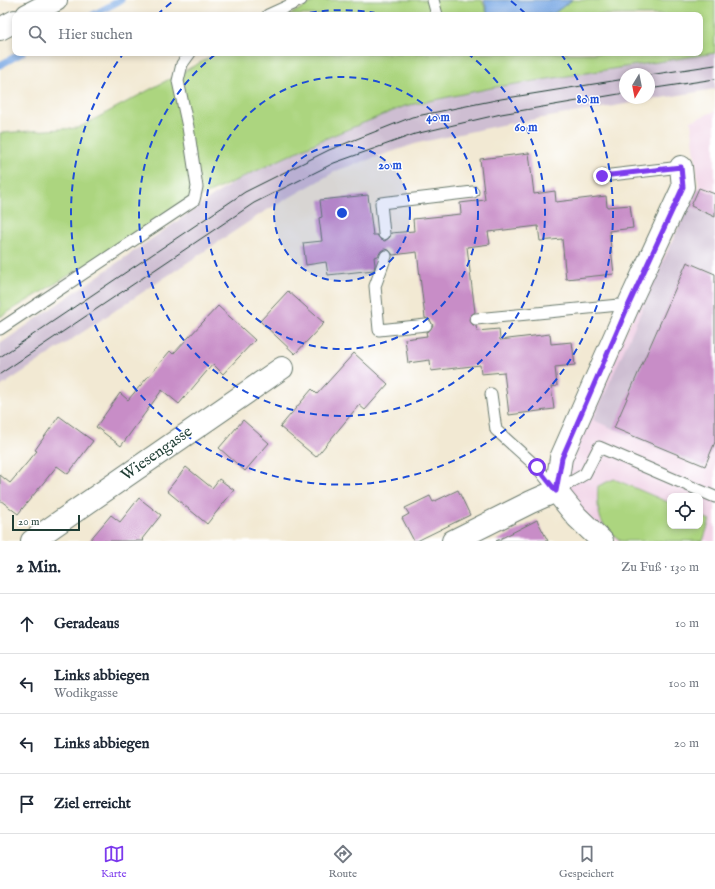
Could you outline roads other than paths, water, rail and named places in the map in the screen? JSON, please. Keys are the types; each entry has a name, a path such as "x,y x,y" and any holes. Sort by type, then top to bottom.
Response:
{"street":[{"path":"0,29 12,23"},
{"path":"602,541 577,517 556,491 562,458 629,304 683,187 681,167"},
{"name":"Wiesengasse","path":"32,541 282,368"},
{"path":"454,541 556,491"}],"lane":[{"path":"275,12 301,0"},
{"path":"433,0 436,12"},
{"path":"0,329 194,200 197,186 188,127 178,81 182,64 188,56"},
{"path":"602,176 681,167"},
{"path":"384,234 381,203 473,192"},
{"path":"386,256 375,286 379,330 426,325"},
{"path":"476,320 629,304"},
{"path":"490,394 496,430 537,467 556,491 585,474 599,446 715,497"}],"water":[{"path":"484,0 572,0 556,12 487,12"}],"waterway":[{"path":"99,12 121,0"},
{"path":"0,65 16,56"}],"tram line":[{"path":"655,74 715,65"},
{"path":"655,88 715,79"},
{"path":"0,357 245,192 329,150 412,117 501,99 619,80"},
{"path":"0,374 254,203 334,163 415,134 501,114 619,94"}]}
